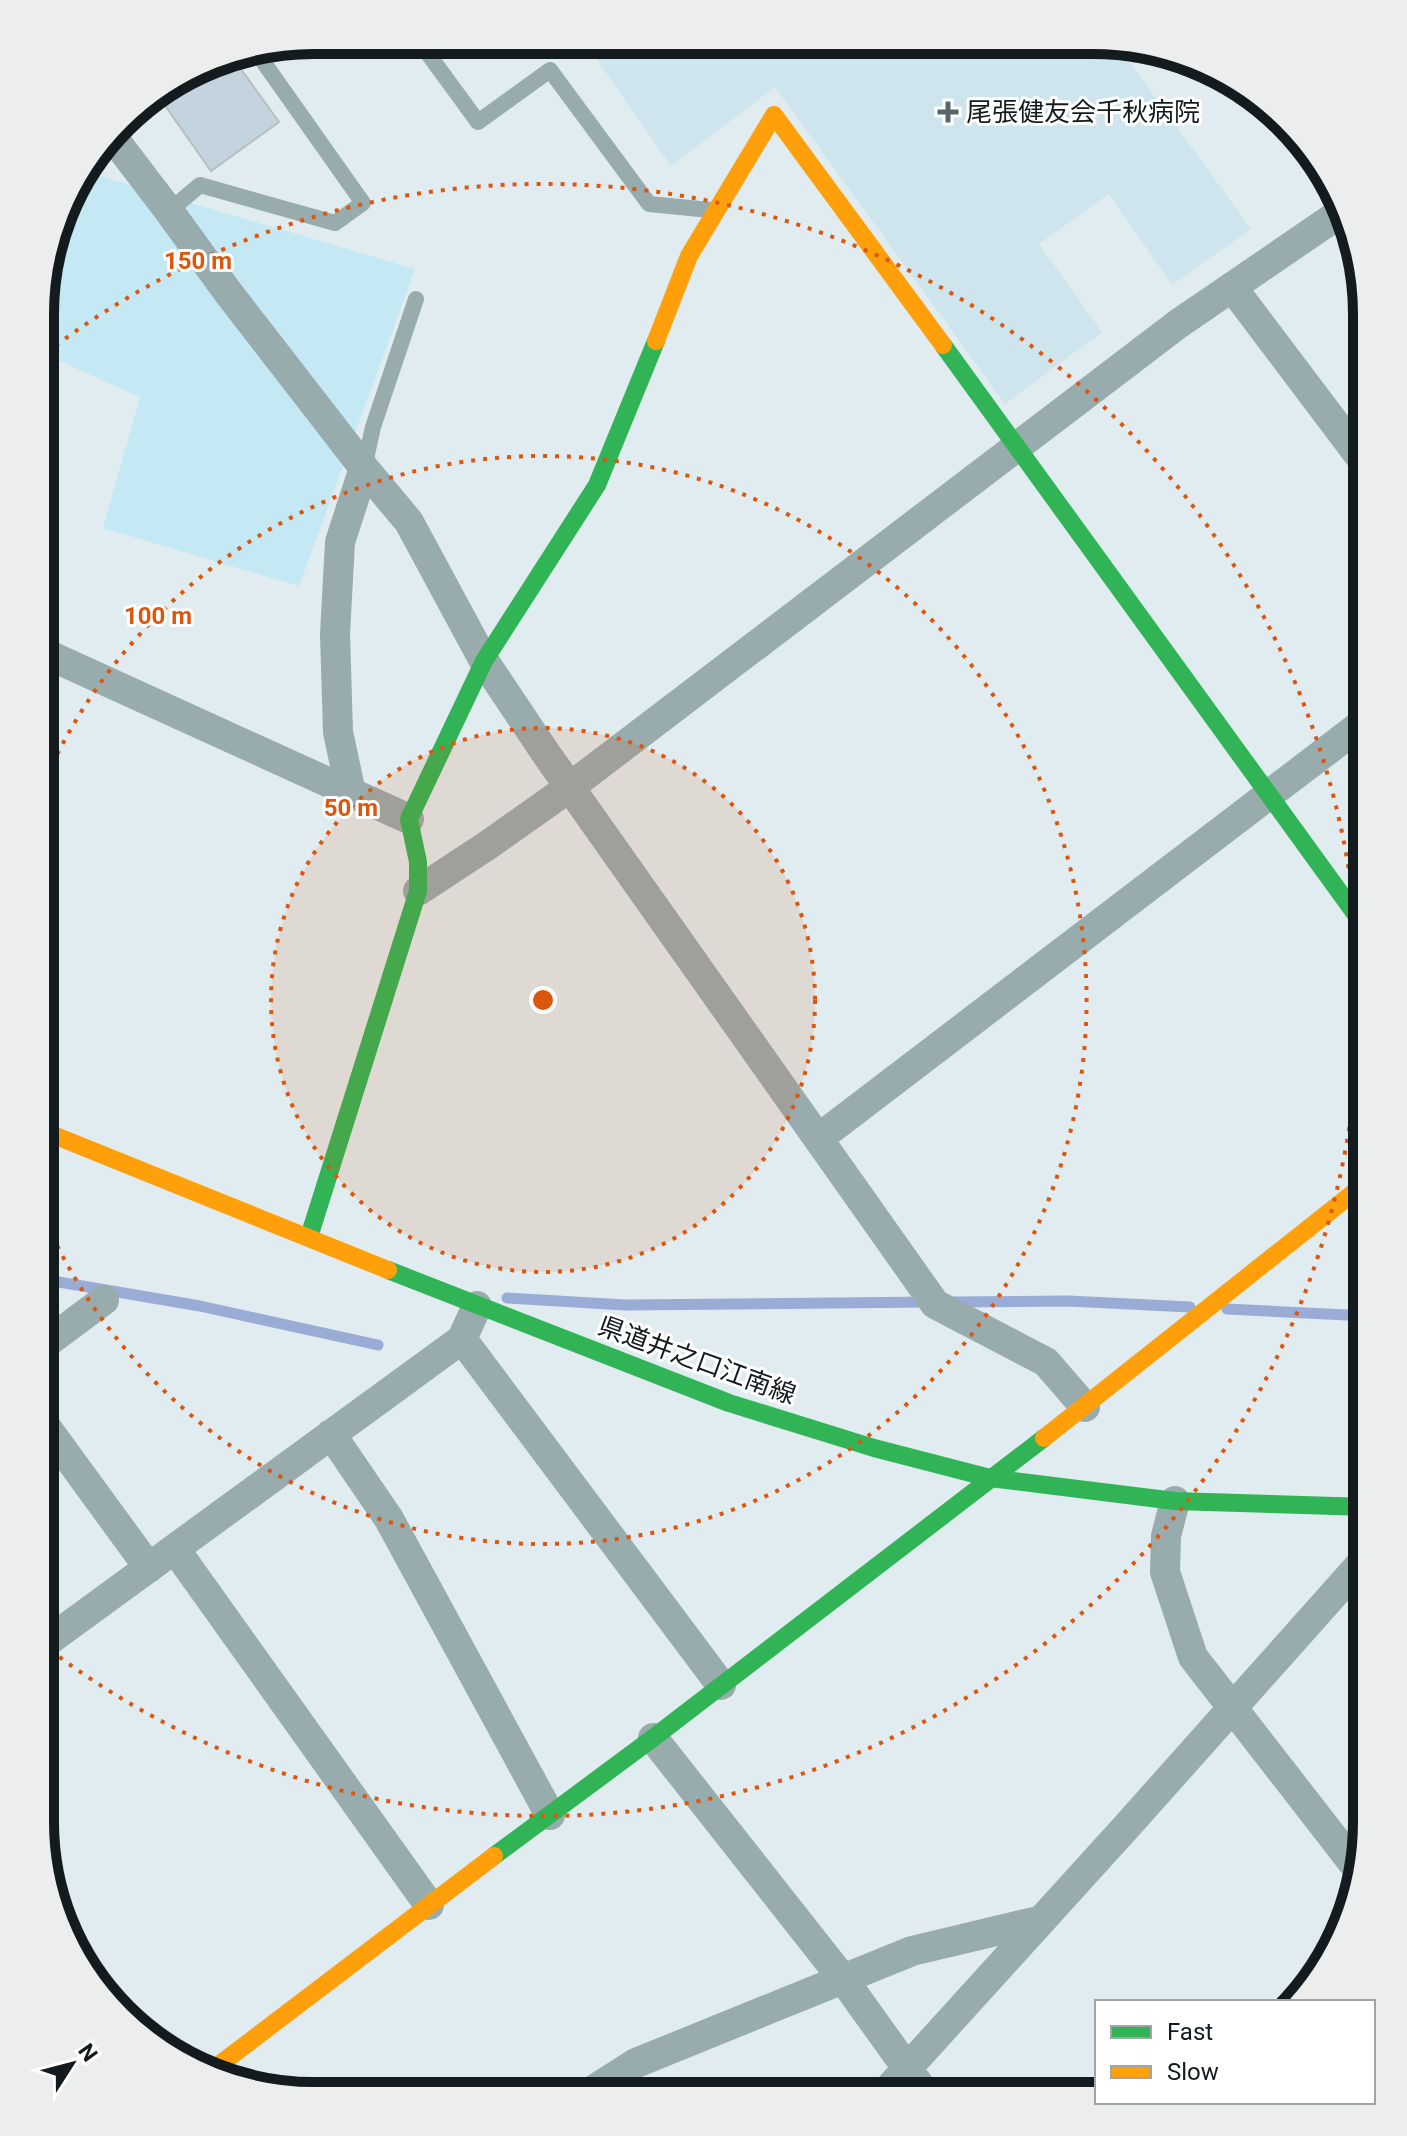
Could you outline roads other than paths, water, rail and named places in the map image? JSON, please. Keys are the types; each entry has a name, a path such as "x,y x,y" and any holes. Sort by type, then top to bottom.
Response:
{"street":[{"path":"309,1237 418,891 418,862 409,819 484,661 597,485 689,256 774,115 1353,910"},
{"path":"118,144 227,291 409,522 484,661 935,1304 1046,1362 1085,1407"},
{"path":"418,891 570,787 1178,324 1334,217"},
{"path":"1232,287 1353,447"},
{"path":"351,793 338,732 335,634 340,542 364,468"},
{"path":"54,661 409,819"},
{"path":"819,1138 1353,731"},
{"name":"県道井之口江南線","path":"54,1135 477,1306 729,1403 874,1448 990,1478 1175,1501 1352,1507"},
{"path":"220,2064 1085,1407 1352,1194"},
{"path":"54,1337 104,1300"},
{"path":"54,1637 462,1339 477,1306"},
{"path":"462,1339 721,1685"},
{"path":"331,1434 389,1519 550,1815"},
{"path":"54,1438 149,1568"},
{"path":"1175,1501 1166,1536 1165,1572 1193,1657 1350,1859"},
{"path":"175,1549 429,1905"},
{"path":"895,2082 1352,1573"},
{"path":"653,1738 843,1979 917,2082"},
{"path":"606,2082 636,2063 912,1951 1042,1920"}],"lane":[{"path":"429,55 478,122 550,70 649,204 716,211"},
{"path":"169,211 200,185 335,223 363,203 262,59"},
{"path":"364,468 373,427 416,299"}],"waterway":[{"path":"54,1281 200,1306 378,1345"},
{"path":"507,1298 625,1305 930,1302"},
{"path":"952,1302 1068,1301 1190,1307"},
{"path":"1227,1309 1352,1315"}],"place":[{"name":"尾張健友会千秋病院","path":"948,112"}]}
